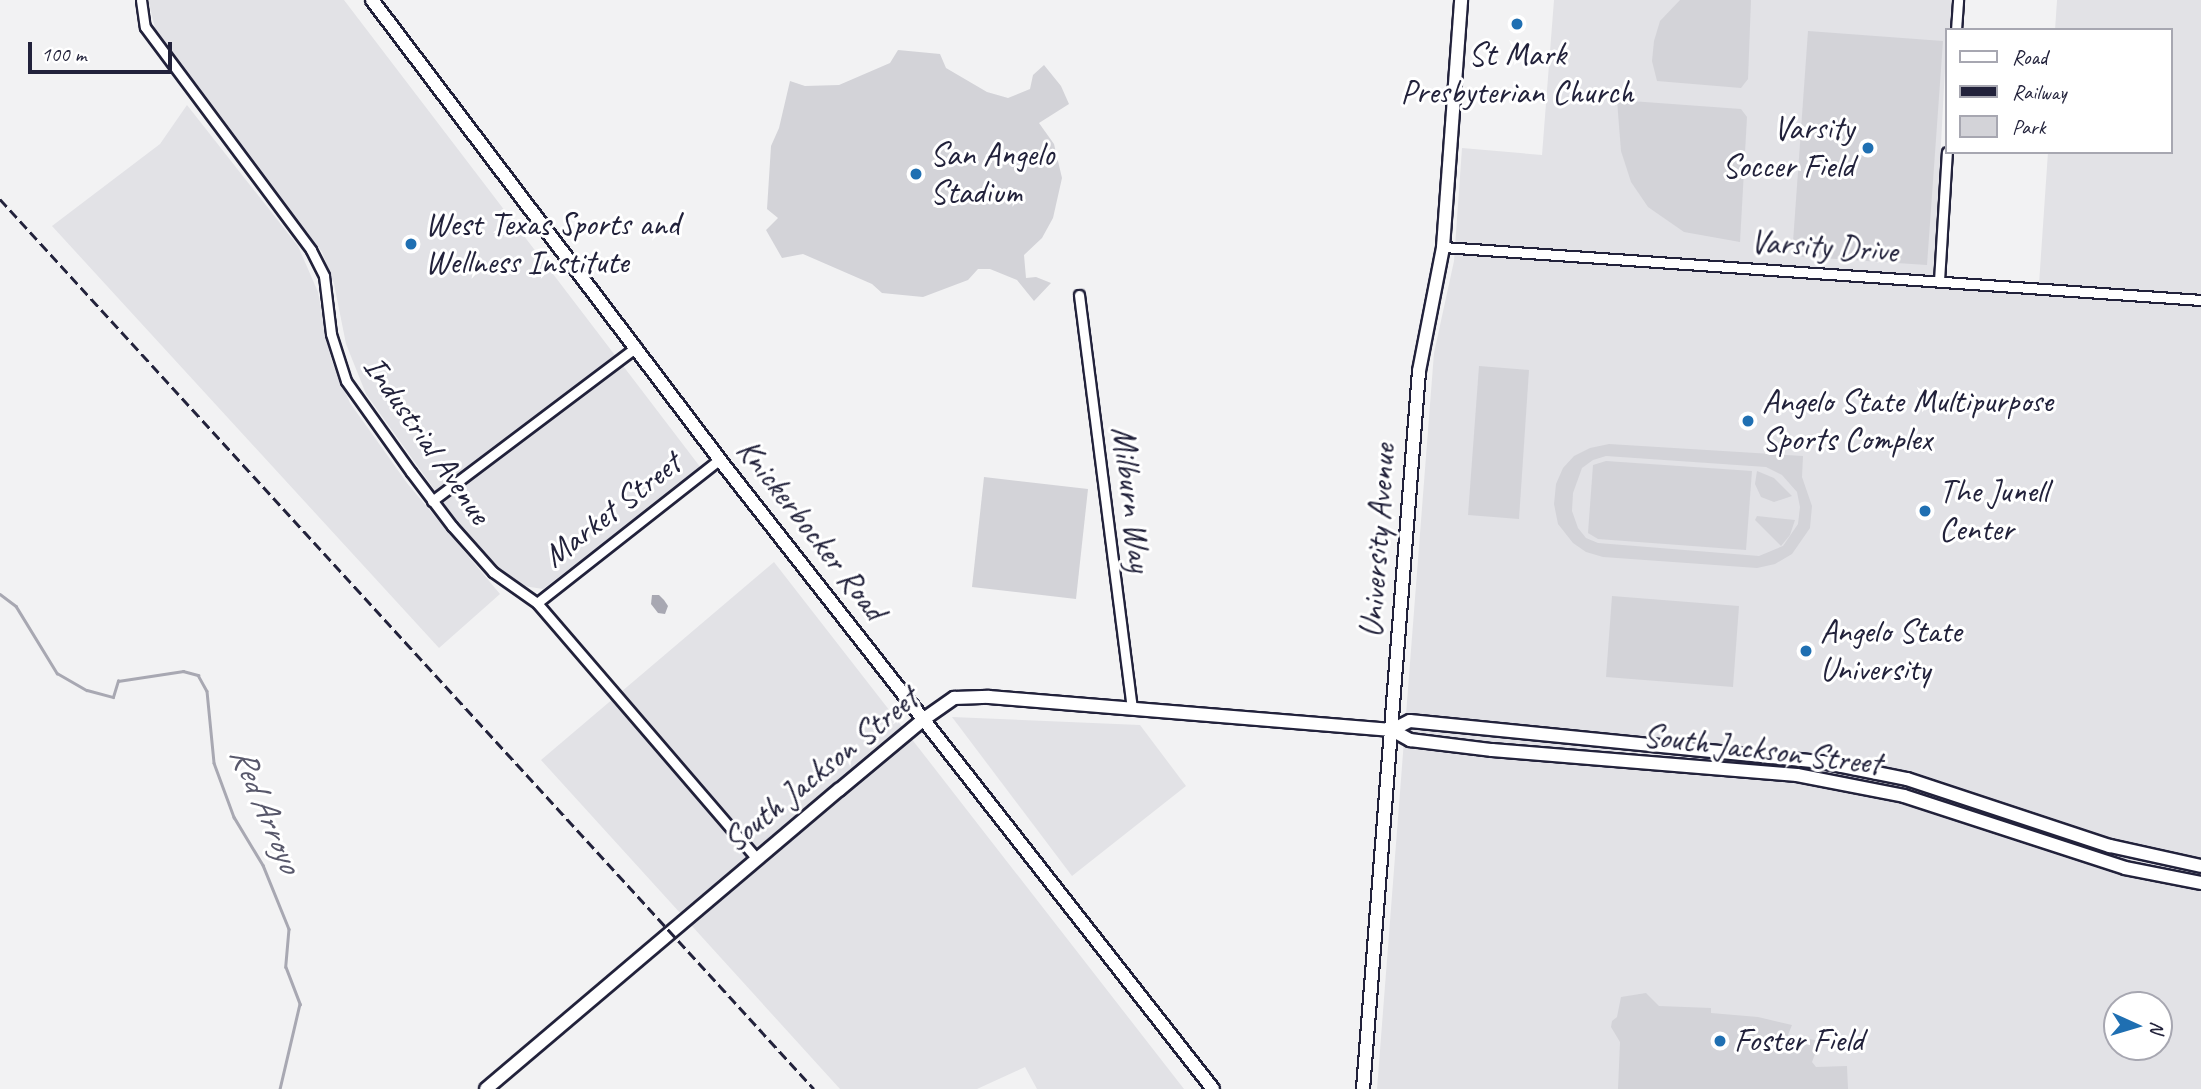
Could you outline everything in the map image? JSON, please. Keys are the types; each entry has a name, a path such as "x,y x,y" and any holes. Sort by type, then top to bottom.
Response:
{"street":[{"name":"Industrial Avenue","path":"141,0 145,27 311,250 324,276 331,334 346,381 432,501 493,572 537,603 757,858"},
{"name":"Knickerbocker Road","path":"372,0 720,459 1213,1089"},
{"name":"University Avenue","path":"1363,1089 1419,371 1443,247 1461,0"},
{"path":"1956,28 1958,0"},
{"path":"1939,281 1947,154"},
{"name":"Varsity Drive","path":"1443,247 2201,300"},
{"name":"Milburn Way","path":"1079,295 1132,709"},
{"path":"432,501 636,347"},
{"name":"Market Street","path":"537,603 720,459"},
{"name":"South Jackson Street","path":"486,1089 757,858 924,719 954,698 989,697 1392,730 1410,740 1432,743 1551,756 1797,775 1852,784 1917,800 2125,868 2201,883"},
{"name":"South Jackson Street","path":"1392,730 1410,721 1822,762 1907,779 2110,846 2201,866"}],"shaded area":[{"path":"148,0 344,0 701,468 543,589 524,586 499,567 464,531 366,394 346,344 334,284 322,252 156,32"},
{"name":"Angelo State University","path":"1554,0 1952,0 1950,28 1946,28 1934,277 2039,284 2048,154 2173,154 2173,28 2055,28 2057,0 2201,0 2201,1089 1377,1089 1434,353 1454,261 1462,148 1542,155"},
{"path":"187,105 298,246 318,292 331,359 350,403 407,483 500,594 439,648 52,226 160,144"},
{"path":"774,562 1184,1089 1037,1089 1025,1067 977,1089 840,1089 541,760"},
{"path":"652,595 659,595 664,600 668,606 665,614 658,613 651,604"},
{"path":"952,717 1140,725 1186,786 1072,876"}],"green space":[{"path":"1680,0 1751,0 1748,79 1741,88 1657,81 1652,61 1654,41 1660,21"},
{"name":"Varsity Soccer Field","path":"1808,31 1943,41 1927,265 1792,256"},
{"name":"San Angelo Stadium","path":"898,50 940,54 946,68 987,92 1008,98 1030,89 1033,75 1044,65 1061,86 1069,104 1039,123 1054,144 1062,178 1053,218 1042,238 1024,255 1026,278 1036,277 1051,283 1034,301 1017,280 990,269 978,269 968,280 923,297 882,293 872,284 803,254 782,258 766,230 778,218 767,209 771,146 779,128 790,81 805,86 839,85 890,63"},
{"path":"1617,100 1741,109 1747,117 1740,242 1684,232 1648,207 1631,182 1621,151"},
{"path":"1479,366 1529,370 1519,519 1468,515"},
{"path":"1609,444 1803,456 1802,477 1812,506 1810,528 1792,554 1775,564 1757,568 1603,557 1586,552 1573,543 1558,524 1554,504 1556,484 1563,468 1574,456 1590,448","holes":["1606,456 1766,467 1782,475 1797,492 1800,507 1798,524 1783,546 1759,556 1598,543 1586,538 1578,528 1572,511 1573,493 1582,468 1593,460"]},
{"path":"1606,461 1752,471 1746,550 1598,539 1588,533 1593,465"},
{"path":"1757,471 1774,478 1792,496 1774,502 1761,497 1755,484"},
{"path":"984,477 1088,489 1076,599 972,587"},
{"path":"1757,516 1795,520 1790,535 1781,546 1755,520"},
{"path":"1612,596 1739,606 1733,687 1606,677"},
{"name":"Foster Field","path":"1646,993 1659,1006 1711,1008 1711,1013 1758,1017 1792,1025 1788,1035 1820,1041 1812,1062 1816,1067 1847,1066 1848,1089 1618,1089 1620,1042 1611,1027 1612,1021 1617,1017 1621,997"}],"waterway":[{"name":"Red Arroyo","path":"0,594 16,606 57,673 87,690 113,697 118,681 183,671 198,675 207,691 214,763 234,817 263,865 289,929 286,967 300,1004 280,1089"}],"railway":[{"path":"0,199 814,1089"}],"place":[{"name":"St Mark Presbyterian Church","path":"1517,24"},
{"name":"Varsity Soccer Field","path":"1868,148"},
{"name":"San Angelo Stadium","path":"916,174"},
{"name":"West Texas Sports and Wellness Institute","path":"411,244"},
{"name":"Angelo State Multipurpose Sports Complex","path":"1748,421"},
{"name":"The Junell Center","path":"1925,511"},
{"name":"Angelo State University","path":"1806,651"},
{"name":"Foster Field","path":"1720,1041"}]}
